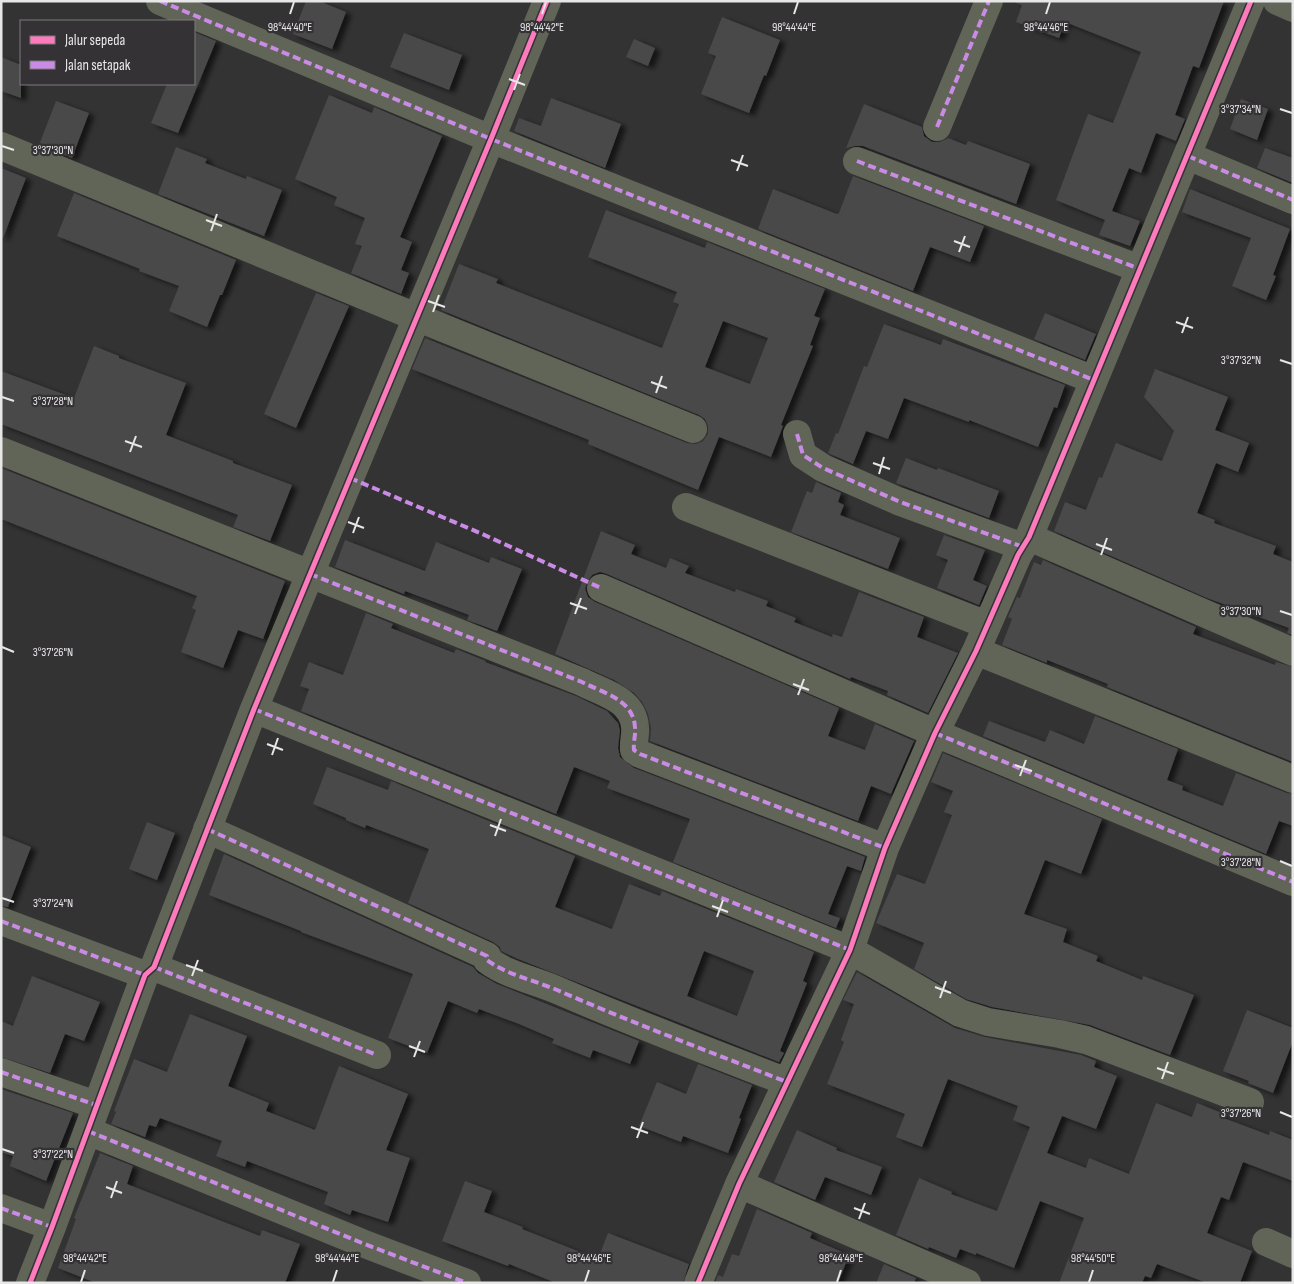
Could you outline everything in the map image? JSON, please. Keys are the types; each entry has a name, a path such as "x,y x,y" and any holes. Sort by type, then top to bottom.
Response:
{"street":[{"path":"160,1 491,140 1094,380"},
{"path":"30,1283 88,1131 96,1105 254,710 547,1"},
{"path":"937,127 989,1"},
{"path":"698,1283 739,1184 850,950 885,848 935,734 976,651 1026,542 1251,1"},
{"path":"1277,1 1293,8"},
{"path":"1,146 416,318 693,429"},
{"path":"1188,156 1293,200"},
{"path":"857,162 1140,269"},
{"path":"797,434 803,455 823,468 898,501 1026,542 1293,652"},
{"path":"1,451 582,682 622,702 630,709 634,716 636,728 634,750 640,754 885,848"},
{"path":"686,506 987,625"},
{"path":"601,588 935,734 1293,882"},
{"path":"976,651 1293,778"},
{"path":"254,710 850,950 960,1014 988,1022 1086,1040 1250,1102"},
{"path":"207,829 487,956 487,960 500,968 787,1082"},
{"path":"1,921 149,971 376,1055"},
{"path":"1,1072 96,1105"},
{"path":"88,1131 362,1244 467,1283"},
{"path":"739,1184 968,1283"},
{"path":"1,1208 52,1228"},
{"path":"1266,1242 1293,1254"}],"building":[{"path":"306,1 319,1 346,12 332,49 293,34"},
{"path":"1016,1 1224,1 1199,68 1193,66 1175,115 1185,119 1176,141 1156,133 1141,173 1129,168 1112,211 1140,221 1130,246 1099,235 1105,220 1056,200 1088,114 1113,123 1141,52 1065,22 1059,38 1016,22 1022,5 1016,3"},
{"path":"722,17 780,40 749,113 701,94 716,56 708,53"},
{"path":"195,32 216,41 178,133 151,123 167,85 195,85"},
{"path":"404,33 462,55 449,90 390,67"},
{"path":"634,39 655,48 648,66 626,57"},
{"path":"1,57 20,65 21,98 1,91"},
{"path":"329,95 372,113 374,107 442,136 400,237 412,242 401,270 409,273 401,294 351,273 362,246 355,244 365,218 334,205 337,197 295,179"},
{"path":"551,98 621,124 605,168 514,131 519,118 541,126"},
{"path":"1241,99 1268,109 1257,140 1230,129"},
{"path":"56,101 89,113 72,158 39,145"},
{"path":"864,104 922,127 924,136 932,142 940,142 948,138 966,145 968,141 1030,164 1016,204 863,146 846,148"},
{"path":"176,147 207,159 205,163 246,179 247,176 282,190 264,236 158,194"},
{"path":"1265,148 1293,158 1293,183 1257,168"},
{"path":"1,168 26,178 3,238 1,237"},
{"path":"853,176 984,226 970,262 930,247 913,291 758,229 773,189 837,214"},
{"path":"1190,189 1290,229 1273,275 1276,276 1266,300 1232,286 1251,238 1182,212"},
{"path":"74,193 236,260 207,327 169,311 179,286 57,236"},
{"path":"606,210 705,248 707,242 825,289 814,316 820,318 810,345 813,346 781,425 783,426 771,457 719,437 698,490 588,444 589,440 412,369 425,338 687,443 696,444 703,441 708,434 708,426 705,419 699,415 441,310 459,264 498,279 496,283 662,348 679,304 673,302 677,292 588,257","holes":["723,321 768,338 750,384 705,367"]},
{"path":"316,293 349,306 296,428 264,414"},
{"path":"1045,313 1096,334 1085,360 1034,339"},
{"path":"884,324 941,345 943,339 1065,385 1057,408 1054,407 1038,447 969,420 969,422 904,398 888,439 866,431 853,464 828,453 836,433 838,434 864,366 867,367"},
{"path":"94,346 119,356 119,358 186,383 166,435 292,485 270,541 233,527 238,515 1,424 1,371 74,398"},
{"path":"1155,369 1228,397 1215,430 1249,443 1238,472 1216,463 1197,513 1215,520 1214,523 1276,546 1273,554 1293,562 1293,635 1287,633 1289,628 1207,598 1054,531 1065,502 1086,510 1099,477 1102,478 1116,443 1162,461 1174,431 1144,397"},
{"path":"906,458 999,491 989,518 896,483"},
{"path":"1,468 285,581 263,639 238,630 223,668 181,652 196,610 192,608 197,596 1,519"},
{"path":"816,482 841,493 838,502 844,505 840,515 900,538 888,569 791,532 807,491 812,493"},
{"path":"601,531 635,545 631,554 666,568 670,558 689,566 685,573 735,592 736,589 768,601 766,606 796,618 794,622 832,637 833,634 842,637 859,592 924,617 917,637 958,653 928,713 887,695 888,691 851,677 850,679 607,574 600,572 592,575 585,589 588,597 595,602 839,708 828,736 865,750 875,724 914,741 891,794 871,786 858,821 650,741 651,728 648,714 642,702 634,693 614,680 555,654"},
{"path":"944,535 985,550 973,580 987,586 979,605 937,588 948,560 936,555"},
{"path":"345,540 425,571 436,542 489,563 491,557 522,569 497,631 467,620 469,615 405,591 404,594 335,567"},
{"path":"1043,560 1196,627 1193,634 1275,665 1276,662 1293,667 1293,762 1107,687 1108,684 1002,645 1012,619 1008,617 1017,597 1020,598 1034,562 1041,565"},
{"path":"366,613 393,624 391,628 454,653 456,649 485,662 576,696 607,711 618,723 620,730 618,748 620,757 634,768 865,857 861,871 847,866 828,914 840,918 836,928 673,862 690,819 607,788 610,781 574,767 556,814 301,711 309,689 300,686 309,662 343,675"},
{"path":"1095,716 1178,749 1167,780 1183,786 1182,790 1223,806 1236,773 1293,794 1293,826 1279,821 1266,854 983,736 989,721 1045,742 1050,730 1084,744"},
{"path":"943,753 1102,819 1081,874 1045,860 1024,914 1067,929 1063,942 1098,956 1096,961 1142,980 1143,976 1194,995 1170,1055 1090,1025 992,1007 966,999 914,969 924,943 876,923 897,874 925,884 952,815 944,812 953,791 931,782"},
{"path":"327,767 388,790 391,781 575,856 555,907 612,929 629,884 660,896 662,891 814,952 803,981 807,983 780,1051 784,1053 779,1062 518,959 501,951 500,947 493,942 408,903 429,849 366,825 365,828 313,804","holes":["704,951 754,971 737,1016 687,996"]},
{"path":"147,822 175,833 157,880 129,869"},
{"path":"1,835 31,847 8,907 1,906"},
{"path":"224,854 473,967 478,973 497,984 639,1041 630,1064 593,1050 590,1058 552,1043 554,1039 519,1024 479,1009 477,1013 448,1001 427,1053 388,1038 413,974 209,895"},
{"path":"857,972 955,1028 985,1037 1081,1055 1096,1061 1094,1067 1117,1076 1096,1129 1062,1116 1047,1153 1086,1168 1089,1158 1129,1174 1156,1103 1192,1117 1197,1103 1222,1113 1221,1117 1269,1135 1270,1131 1293,1140 1293,1181 1243,1162 1229,1200 1221,1197 1207,1233 1252,1251 1240,1283 1207,1283 1157,1264 1151,1278 1145,1276 1142,1283 1059,1283 1084,1218 1040,1201 1014,1268 976,1253 976,1255 960,1249 956,1258 929,1247 928,1249 896,1235 919,1178 952,1192 951,1194 997,1211 1030,1127 1013,1120 1018,1106 948,1079 922,1147 896,1137 905,1114 827,1084 844,1042 841,1040 854,1004 843,1000"},
{"path":"32,976 100,1002 84,1041 65,1034 50,1073 1,1057 1,1021 13,1026"},
{"path":"1247,1010 1293,1028 1293,1041 1273,1093 1223,1071"},
{"path":"190,1014 247,1036 228,1086 269,1103 266,1111 315,1130 339,1066 408,1094 386,1150 410,1158 388,1222 352,1210 350,1215 324,1204 328,1192 247,1161 245,1167 216,1156 222,1141 160,1118 156,1127 149,1125 145,1137 111,1124 116,1112 114,1111 134,1059 167,1072"},
{"path":"698,1064 752,1085 728,1153 683,1136 681,1142 639,1126 657,1082 686,1094"},
{"path":"1,1089 73,1113 46,1181 10,1166 13,1156 1,1152"},
{"path":"797,1130 837,1148 836,1150 882,1167 871,1195 825,1177 815,1200 774,1182"},
{"path":"100,1153 133,1166 127,1184 260,1236 262,1230 300,1244 285,1283 96,1283 58,1268 76,1219 74,1218"},
{"path":"465,1181 492,1191 484,1212 598,1259 608,1233 689,1264 683,1283 556,1283 509,1264 508,1266 442,1241"},
{"path":"757,1209 812,1233 810,1238 849,1255 838,1283 715,1283 718,1275 723,1277 732,1254 739,1256"},
{"path":"884,1264 916,1278 914,1283 876,1283"}],"marked path":[{"path":"160,1 491,139 1094,380"},
{"path":"937,127 989,1"},
{"path":"1188,156 1293,200"},
{"path":"857,161 1140,269"},
{"path":"797,434 803,455 823,468 898,501 1023,547"},
{"path":"350,478 480,533 601,588"},
{"path":"310,574 582,682 616,698 623,703 633,717 635,730 634,750 640,754 885,848"},
{"path":"254,709 850,950"},
{"path":"935,733 1293,882"},
{"path":"207,829 487,956 487,960 512,973 787,1082"},
{"path":"1,921 145,975"},
{"path":"154,967 377,1055"},
{"path":"1,1072 96,1105"},
{"path":"88,1131 362,1243 467,1283"},
{"path":"1,1208 52,1227"}],"cycle path":[{"path":"30,1283 145,975 154,967 254,709 547,1"},
{"path":"698,1283 739,1184 850,950 885,848 935,733 976,651 1018,555 1029,537 1251,1"}]}
